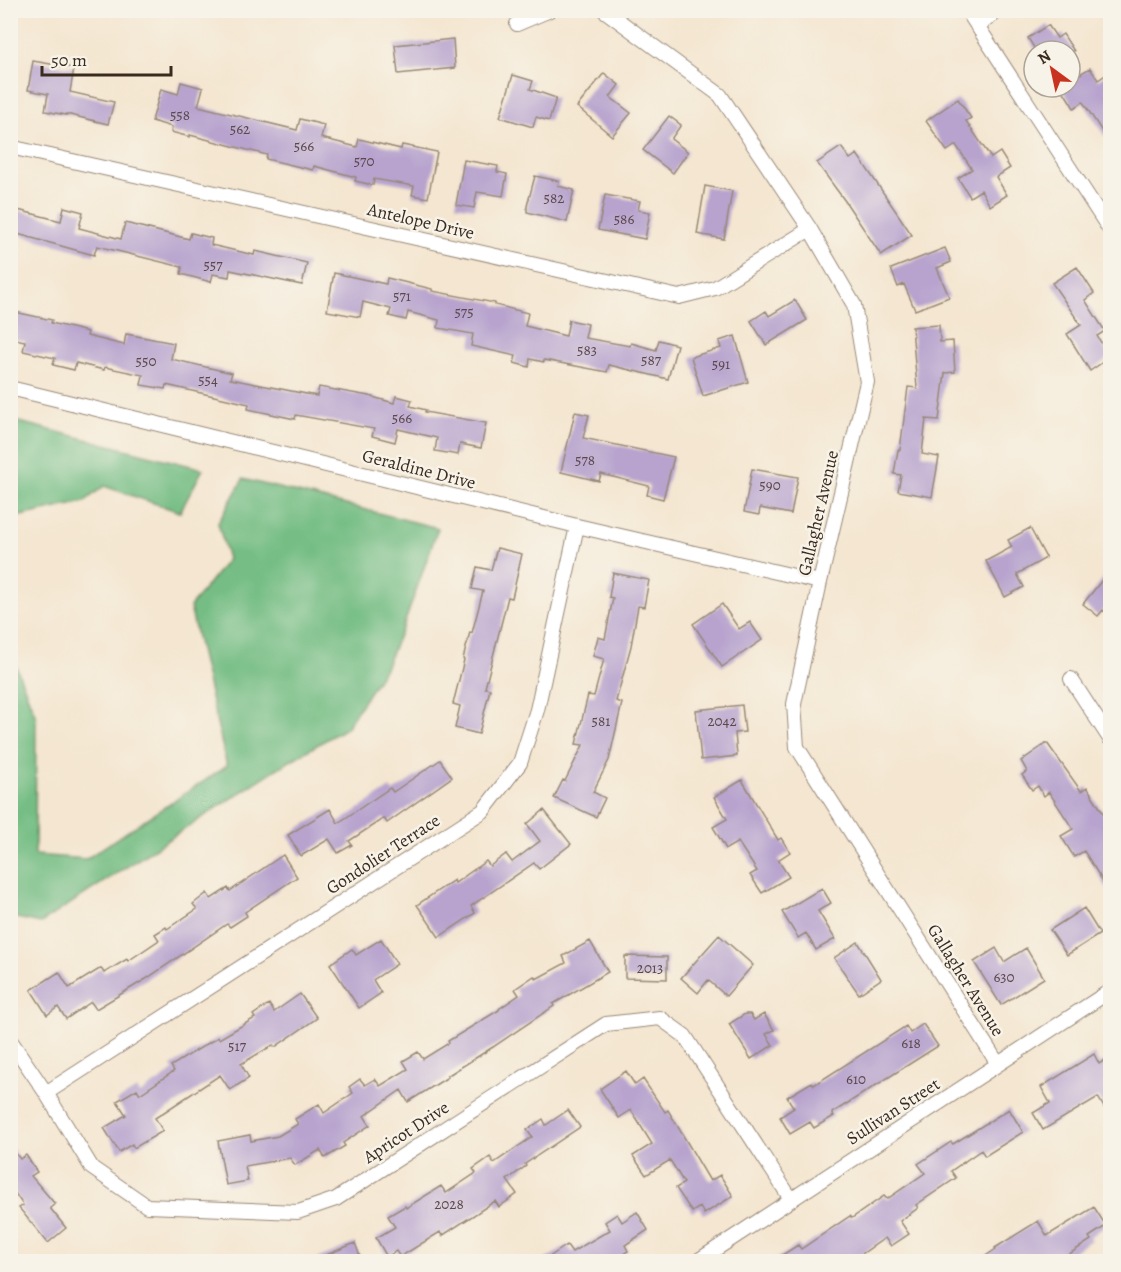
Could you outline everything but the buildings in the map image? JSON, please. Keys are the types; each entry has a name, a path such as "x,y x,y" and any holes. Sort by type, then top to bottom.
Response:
{"street":[{"path":"517,24 550,10"},
{"name":"Gallagher Avenue","path":"604,10 720,95 810,229 854,304 867,382 794,704 796,747 998,1064"},
{"path":"968,10 1110,230"},
{"path":"977,26 1000,10"},
{"name":"Antelope Drive","path":"10,147 679,297 715,288 810,229"},
{"name":"Geraldine Drive","path":"10,388 577,526 820,582"},
{"name":"Gondolier Terrace","path":"46,1093 483,811 520,763 537,710 577,526"},
{"path":"1071,679 1110,739"},
{"name":"Sullivan Street","path":"696,1262 1110,991"},
{"name":"Apricot Drive","path":"10,1040 92,1168 147,1206 298,1212 336,1199 606,1024 660,1018 686,1036 791,1199"}],"green space":[{"path":"10,420 203,469 180,512 104,486 84,502 11,518"},
{"path":"243,479 438,528 406,619 385,668 346,728 273,771 41,923 11,917 11,654 36,717 35,855 86,859 227,766 190,607 228,559 218,523"}]}
